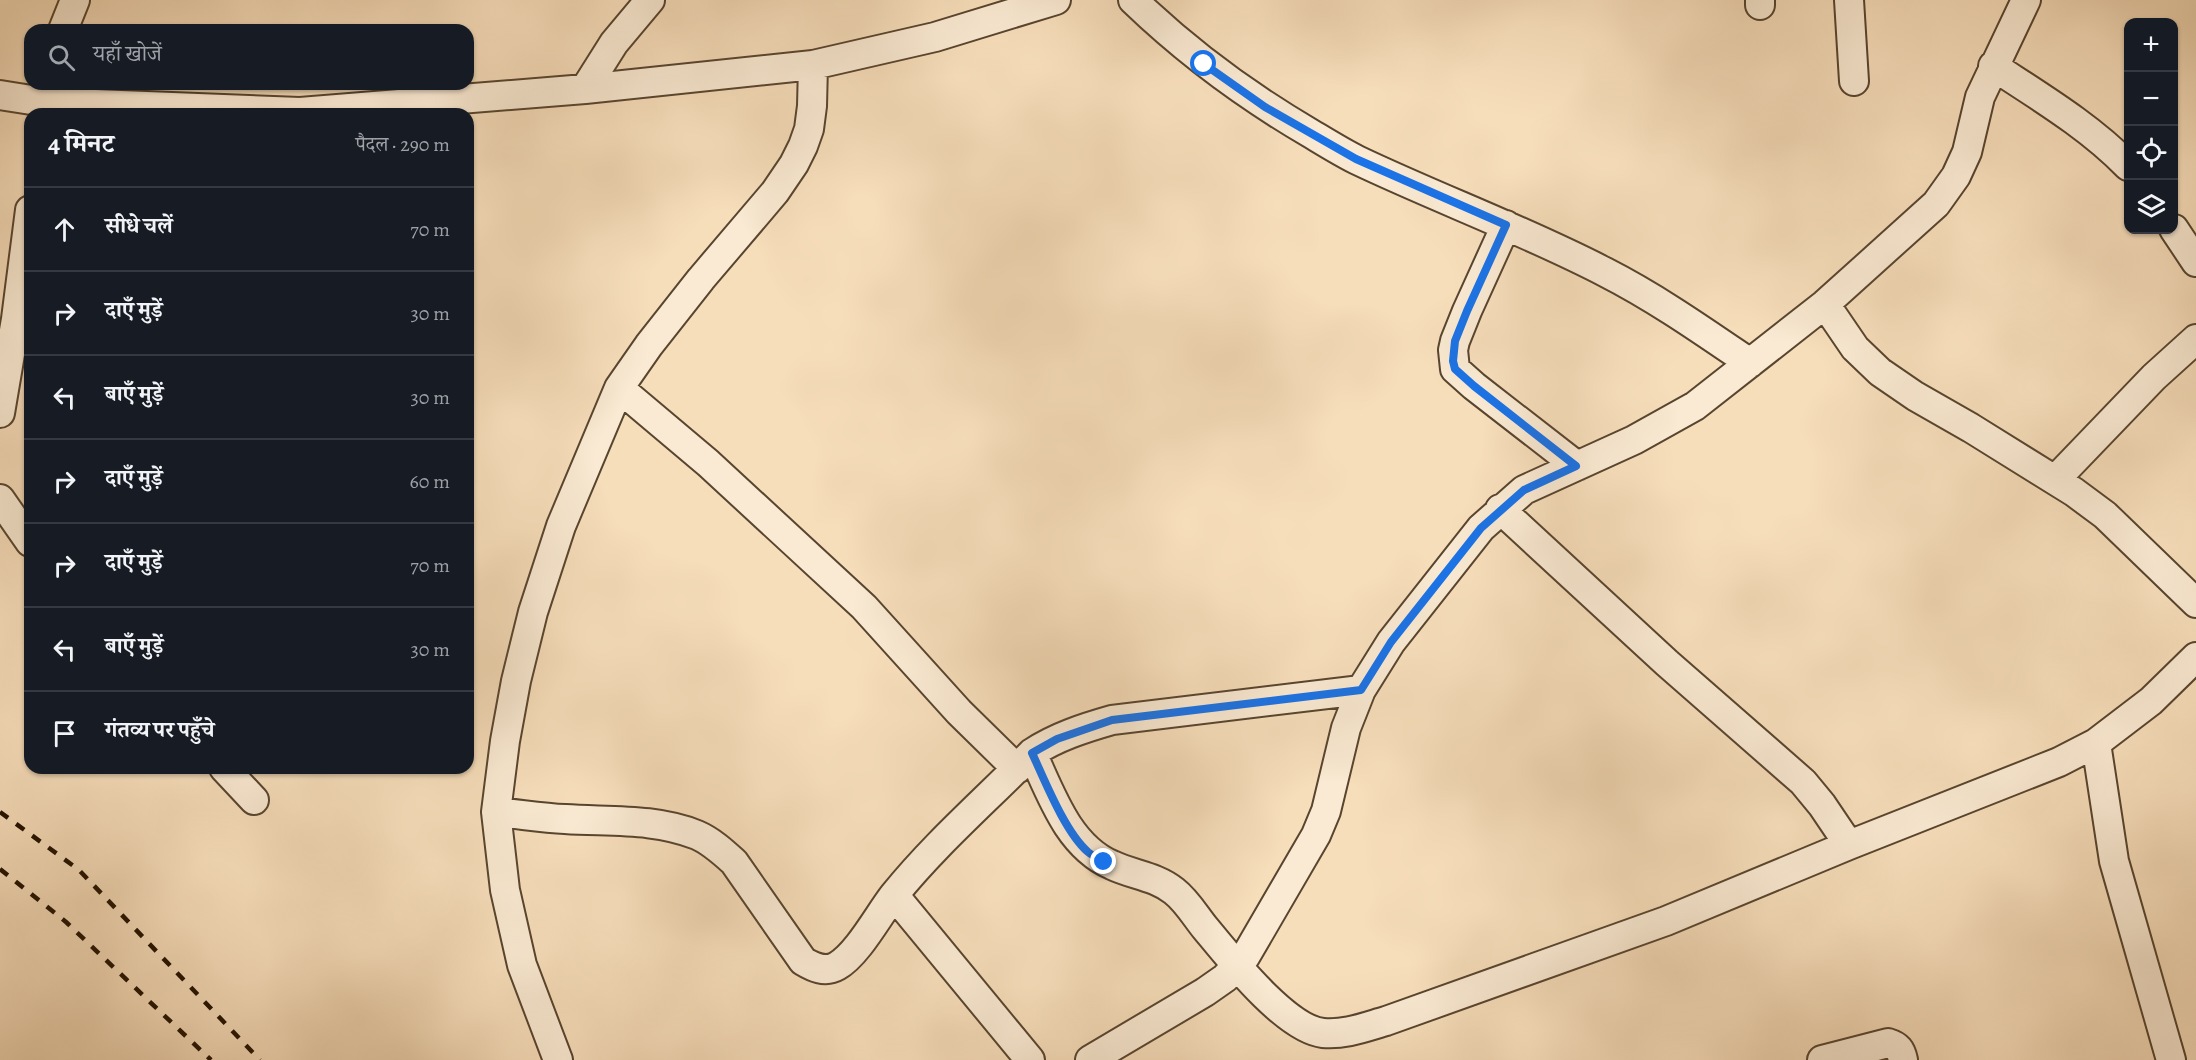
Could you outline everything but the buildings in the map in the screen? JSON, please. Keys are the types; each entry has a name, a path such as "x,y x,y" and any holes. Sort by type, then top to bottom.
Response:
{"street":[{"path":"65,24 75,0"},
{"path":"585,89 614,43 650,0"},
{"path":"350,108 585,89 813,65 935,37 1056,0"},
{"path":"1133,0 1204,64 1265,107 1356,159 1557,248 1641,291 1750,363"},
{"path":"1849,0 1854,81"},
{"path":"1090,1060 1205,992 1237,967 1316,835 1326,811 1346,728 1361,690 1391,642 1481,528 1524,490 1634,440 1695,406 1825,304 1936,204 1948,189 1967,152 1980,97 2026,0"},
{"path":"558,1060 522,965 505,890 496,812 505,741 516,681 533,612 561,526 619,388 649,345 701,279 775,192 794,164 809,129 813,65"},
{"path":"1993,66 2078,122 2124,162"},
{"path":"0,95 178,108"},
{"path":"1506,225 1455,341 1453,350 1455,369 1576,466"},
{"path":"2177,234 2196,262"},
{"path":"0,413 24,257"},
{"path":"1825,304 1855,348 1880,372 1914,396 2055,480 2105,515 2196,603"},
{"path":"2055,480 2154,377 2196,339"},
{"path":"619,388 708,463 864,607 958,712 1025,761 1087,851 1122,870 1143,874 1161,882 1176,892 1237,967 1292,1019 1307,1029 1323,1033 1346,1033 1397,1017 1666,921 1849,845 2059,762 2096,743 2151,700 2196,657"},
{"path":"0,500 24,534"},
{"path":"1500,509 1667,663 1803,782 1849,845"},
{"path":"496,812 564,819 646,823 667,826 698,836 734,862 802,961 814,968 828,969 837,966 856,947 894,895 946,836 1025,761 1057,739 1112,720 1361,690"},
{"path":"2096,743 2114,861 2171,1060"},
{"path":"230,774 254,800"},
{"path":"894,895 1030,1060"},
{"path":"1822,1060 1888,1043 1900,1050 1903,1060"}],"railway":[{"path":"0,812 79,870 260,1060"},
{"path":"0,869 66,922 211,1060"}],"route":[{"path":"1104,862 1087,851 1076,838 1057,806 1032,753 1080,729 1112,720 1361,690 1391,642 1481,528 1524,490 1576,466 1455,369 1453,350 1455,341 1506,225 1356,159 1265,107 1204,64"}]}
